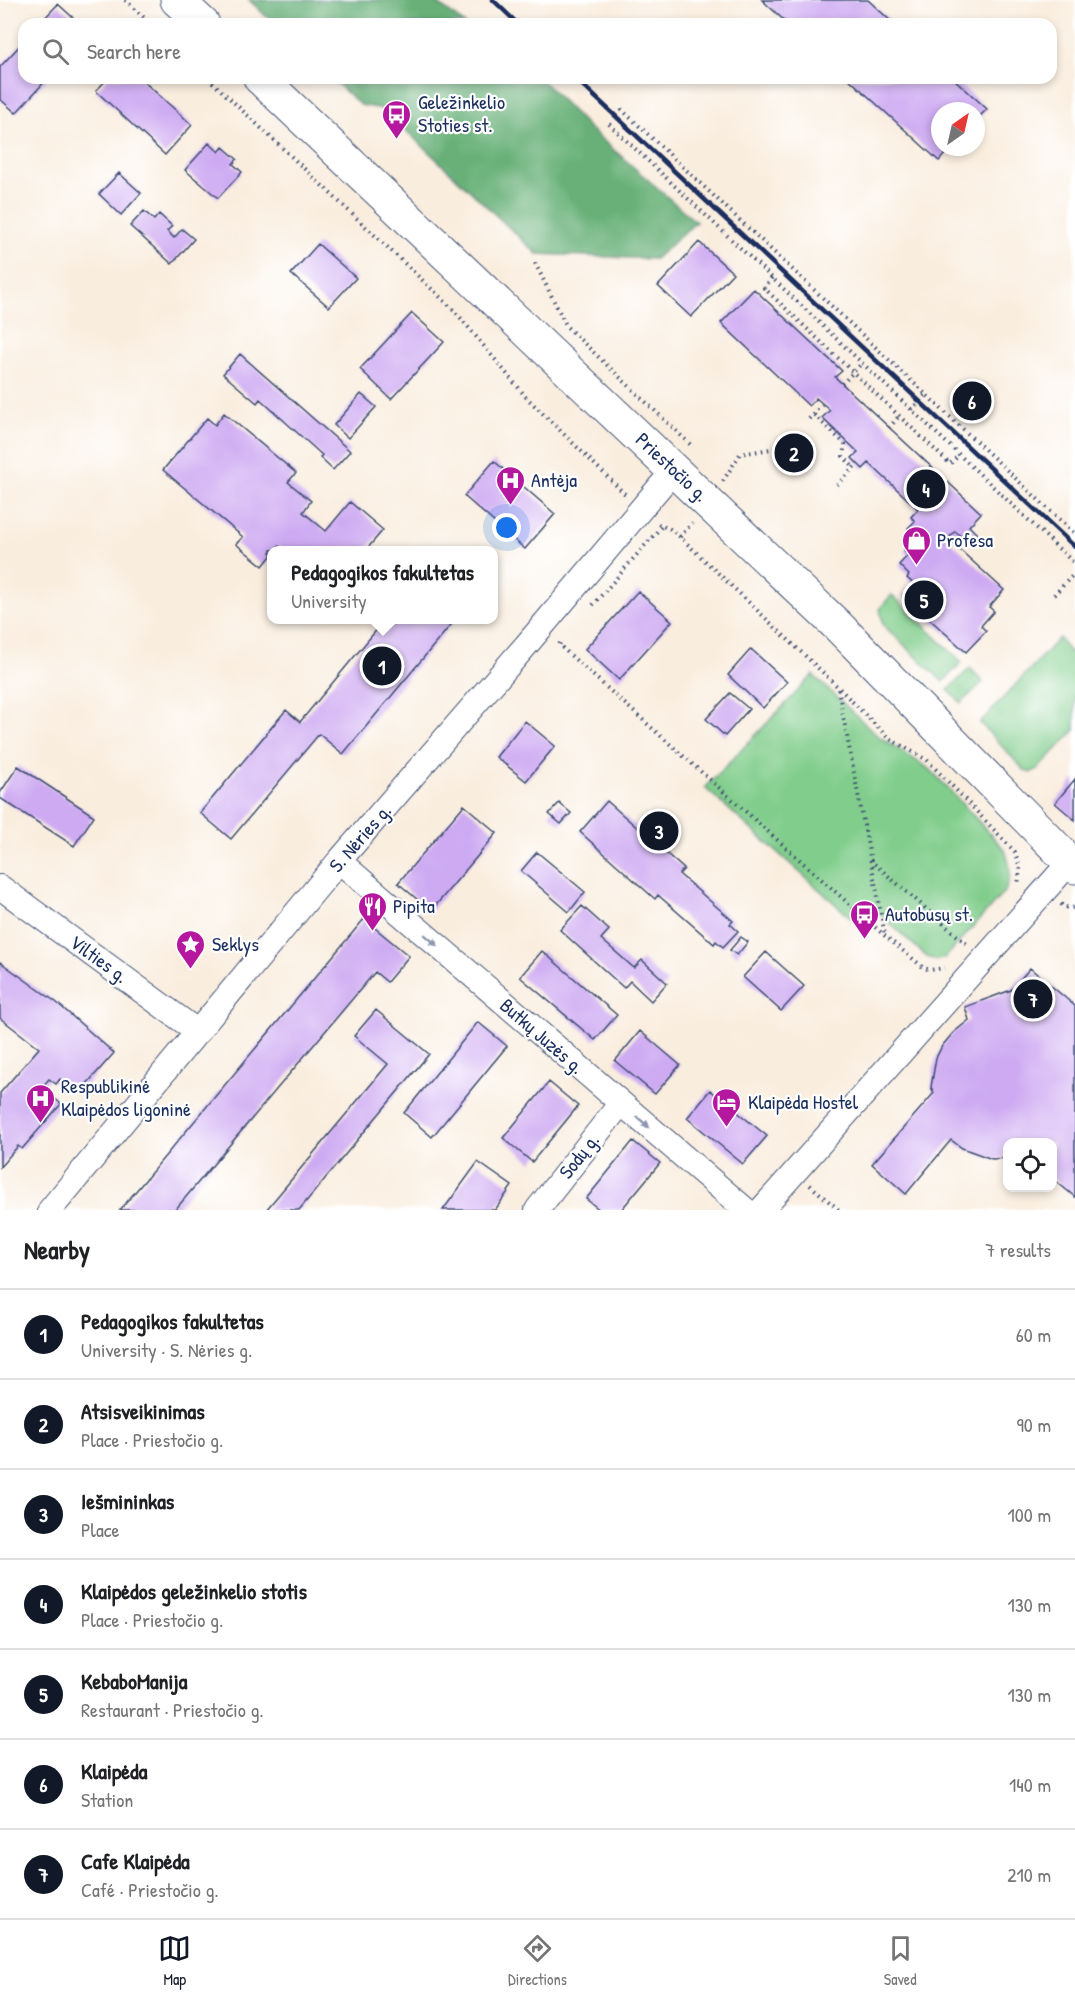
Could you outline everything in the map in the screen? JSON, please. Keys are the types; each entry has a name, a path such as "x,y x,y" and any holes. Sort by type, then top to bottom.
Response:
{"main road":[{"path":"177,0 196,18"},
{"name":"Priestočio g.","path":"267,84 684,459 838,626 1073,864"}],"street":[{"name":"S. Nėries g.","path":"50,1210 339,861 524,649 684,459"},
{"name":"Butkų Juzės g.","path":"339,861 746,1210"},
{"path":"761,1210 1073,864"},
{"name":"Vilties g.","path":"0,887 198,1032"},
{"name":"Sodų g.","path":"537,1210 621,1103"}],"path":[{"path":"125,0 144,18"},
{"path":"214,84 454,310 527,398 641,509"},
{"path":"621,109 1075,534"},
{"path":"609,124 1075,564"},
{"path":"535,263 567,327 684,459"},
{"path":"772,278 764,288 950,465 959,455"},
{"path":"842,384 862,363"},
{"path":"912,410 926,394"},
{"path":"809,419 823,404"},
{"path":"814,415 845,444 843,456 855,466 837,485"},
{"path":"889,428 899,416"},
{"path":"717,471 725,478 740,454 796,445"},
{"path":"590,609 661,527 670,529 838,687 888,738 927,760 1015,852 1020,868 1018,884 1014,891"},
{"path":"1054,595 1075,573"},
{"path":"566,636 559,645 885,936 924,968 936,970 947,967"},
{"path":"838,687 885,936"},
{"path":"870,859 969,946 976,938"}],"green space":[{"path":"249,0 433,0 457,18 268,18"},
{"path":"337,84 546,84 589,128 696,222 655,259 537,254 383,109 360,105"},
{"path":"892,595 962,662 943,682 883,625 880,608"},
{"path":"1059,638 1075,659 1075,730 1038,769 1030,773 1024,770 980,723"},
{"path":"970,668 983,682 961,703 948,690"},
{"path":"813,675 878,736 931,770 1005,850 1010,870 1005,891 944,959 936,960 927,957 874,909 860,926 705,788"}],"building":[{"path":"762,0 868,0 888,18 782,18"},
{"path":"58,4 73,18 45,18"},
{"path":"18,48 18,84 43,84 16,113 0,99 0,67"},
{"path":"102,84 147,84 192,125 165,155 96,91"},
{"path":"855,84 960,84 979,102 931,102 931,154"},
{"path":"209,143 219,152 223,147 237,159 233,164 242,172 218,198 185,170"},
{"path":"934,156 943,156 939,161"},
{"path":"119,173 141,193 121,215 99,194"},
{"path":"144,211 154,220 159,214 172,226 167,231 174,238 182,229 194,239 172,264 130,226"},
{"path":"699,242 733,273 691,317 658,286"},
{"path":"318,244 356,278 329,307 291,274"},
{"path":"754,289 842,371 835,377 981,513 969,526 978,535 970,545 955,531 948,539 1004,590 989,607 994,611 981,626 986,631 966,652 903,595 914,584 899,565 908,555 904,551 911,544 906,539 912,533 908,528 915,521 911,517 918,509 869,463 863,469 852,458 858,452 822,418 830,410 816,398 809,406 721,323"},
{"path":"412,313 444,342 391,399 360,369"},
{"path":"240,354 350,451 333,470 320,458 322,455 260,399 257,403 223,374"},
{"path":"361,394 376,407 348,438 334,425"},
{"path":"224,413 296,473 288,482 311,501 303,512 326,531 350,502 383,530 369,546 267,546 267,561 263,566 236,544 243,537 163,470 207,418 215,425"},
{"name":"Antėja","path":"494,461 555,514 525,549 464,496"},
{"path":"638,591 672,621 619,680 585,649"},
{"path":"382,624 452,624 343,754 319,734 231,839 200,813 286,710 300,722"},
{"path":"751,649 787,682 763,708 728,675"},
{"path":"730,693 749,709 725,736 706,719"},
{"path":"525,721 555,746 526,781 496,757"},
{"path":"18,766 94,816 74,846 0,798 0,793"},
{"path":"1075,779 1075,820 1055,803"},
{"path":"607,801 684,869 679,874 733,921 730,924 738,931 723,947 716,941 714,944 658,895 655,899 580,832"},
{"path":"559,803 571,813 561,824 549,814"},
{"path":"464,805 497,833 431,911 398,883"},
{"path":"537,852 585,892 569,912 521,871"},
{"path":"582,906 609,930 601,939 634,968 642,960 667,983 651,1001 630,981 624,988 560,930"},
{"path":"364,919 409,956 387,982 375,972 175,1210 120,1210"},
{"path":"741,937 748,942 737,955 730,950"},
{"path":"542,951 617,1015 595,1040 520,977"},
{"path":"766,952 804,986 781,1011 743,977"},
{"path":"0,962 56,1002 114,1053 78,1094 60,1079 56,1084 49,1079 42,1087 61,1104 22,1149 18,1146 0,1167 0,1093 39,1048 0,1018"},
{"path":"1030,968 1075,1006 1075,1197 1057,1182 1057,1138 1003,1138 1003,1158 992,1159 962,1148 951,1140 906,1194 872,1164 934,1093 931,1087 936,1058 953,1033 969,1020 965,1007 1011,990"},
{"path":"376,1010 429,1054 299,1210 266,1210 388,1064 354,1036"},
{"path":"478,1022 507,1046 432,1137 404,1113"},
{"path":"640,1031 680,1065 655,1094 615,1061"},
{"path":"549,1082 578,1106 532,1162 503,1138"},
{"name":"Klaipėda Hostel","path":"710,1090 767,1136 743,1164 687,1118"},
{"path":"633,1141 660,1163 621,1210 600,1210 586,1199"},
{"path":"478,1162 512,1186 495,1210 443,1210"}],"railway":[{"path":"493,0 512,18"},
{"path":"581,84 1075,547"}],"place":[{"name":"Geležinkelio Stoties st.","path":"397,140"},
{"name":"Klaipėda","path":"972,401"},
{"name":"Atsisveikinimas","path":"794,453"},
{"name":"Klaipėdos geležinkelio stotis","path":"926,489"},
{"name":"Antėja","path":"510,506"},
{"name":"Profesa","path":"916,566"},
{"name":"KebaboManija","path":"924,600"},
{"name":"Pedagogikos fakultetas","path":"382,666"},
{"name":"Iešmininkas","path":"659,831"},
{"name":"Pipita","path":"372,932"},
{"name":"Autobusų st.","path":"864,940"},
{"name":"Seklys","path":"191,970"},
{"name":"Cafe Klaipėda","path":"1033,999"},
{"name":"Respublikinė Klaipėdos ligoninė","path":"40,1124"},
{"name":"Klaipėda Hostel","path":"727,1128"}]}
